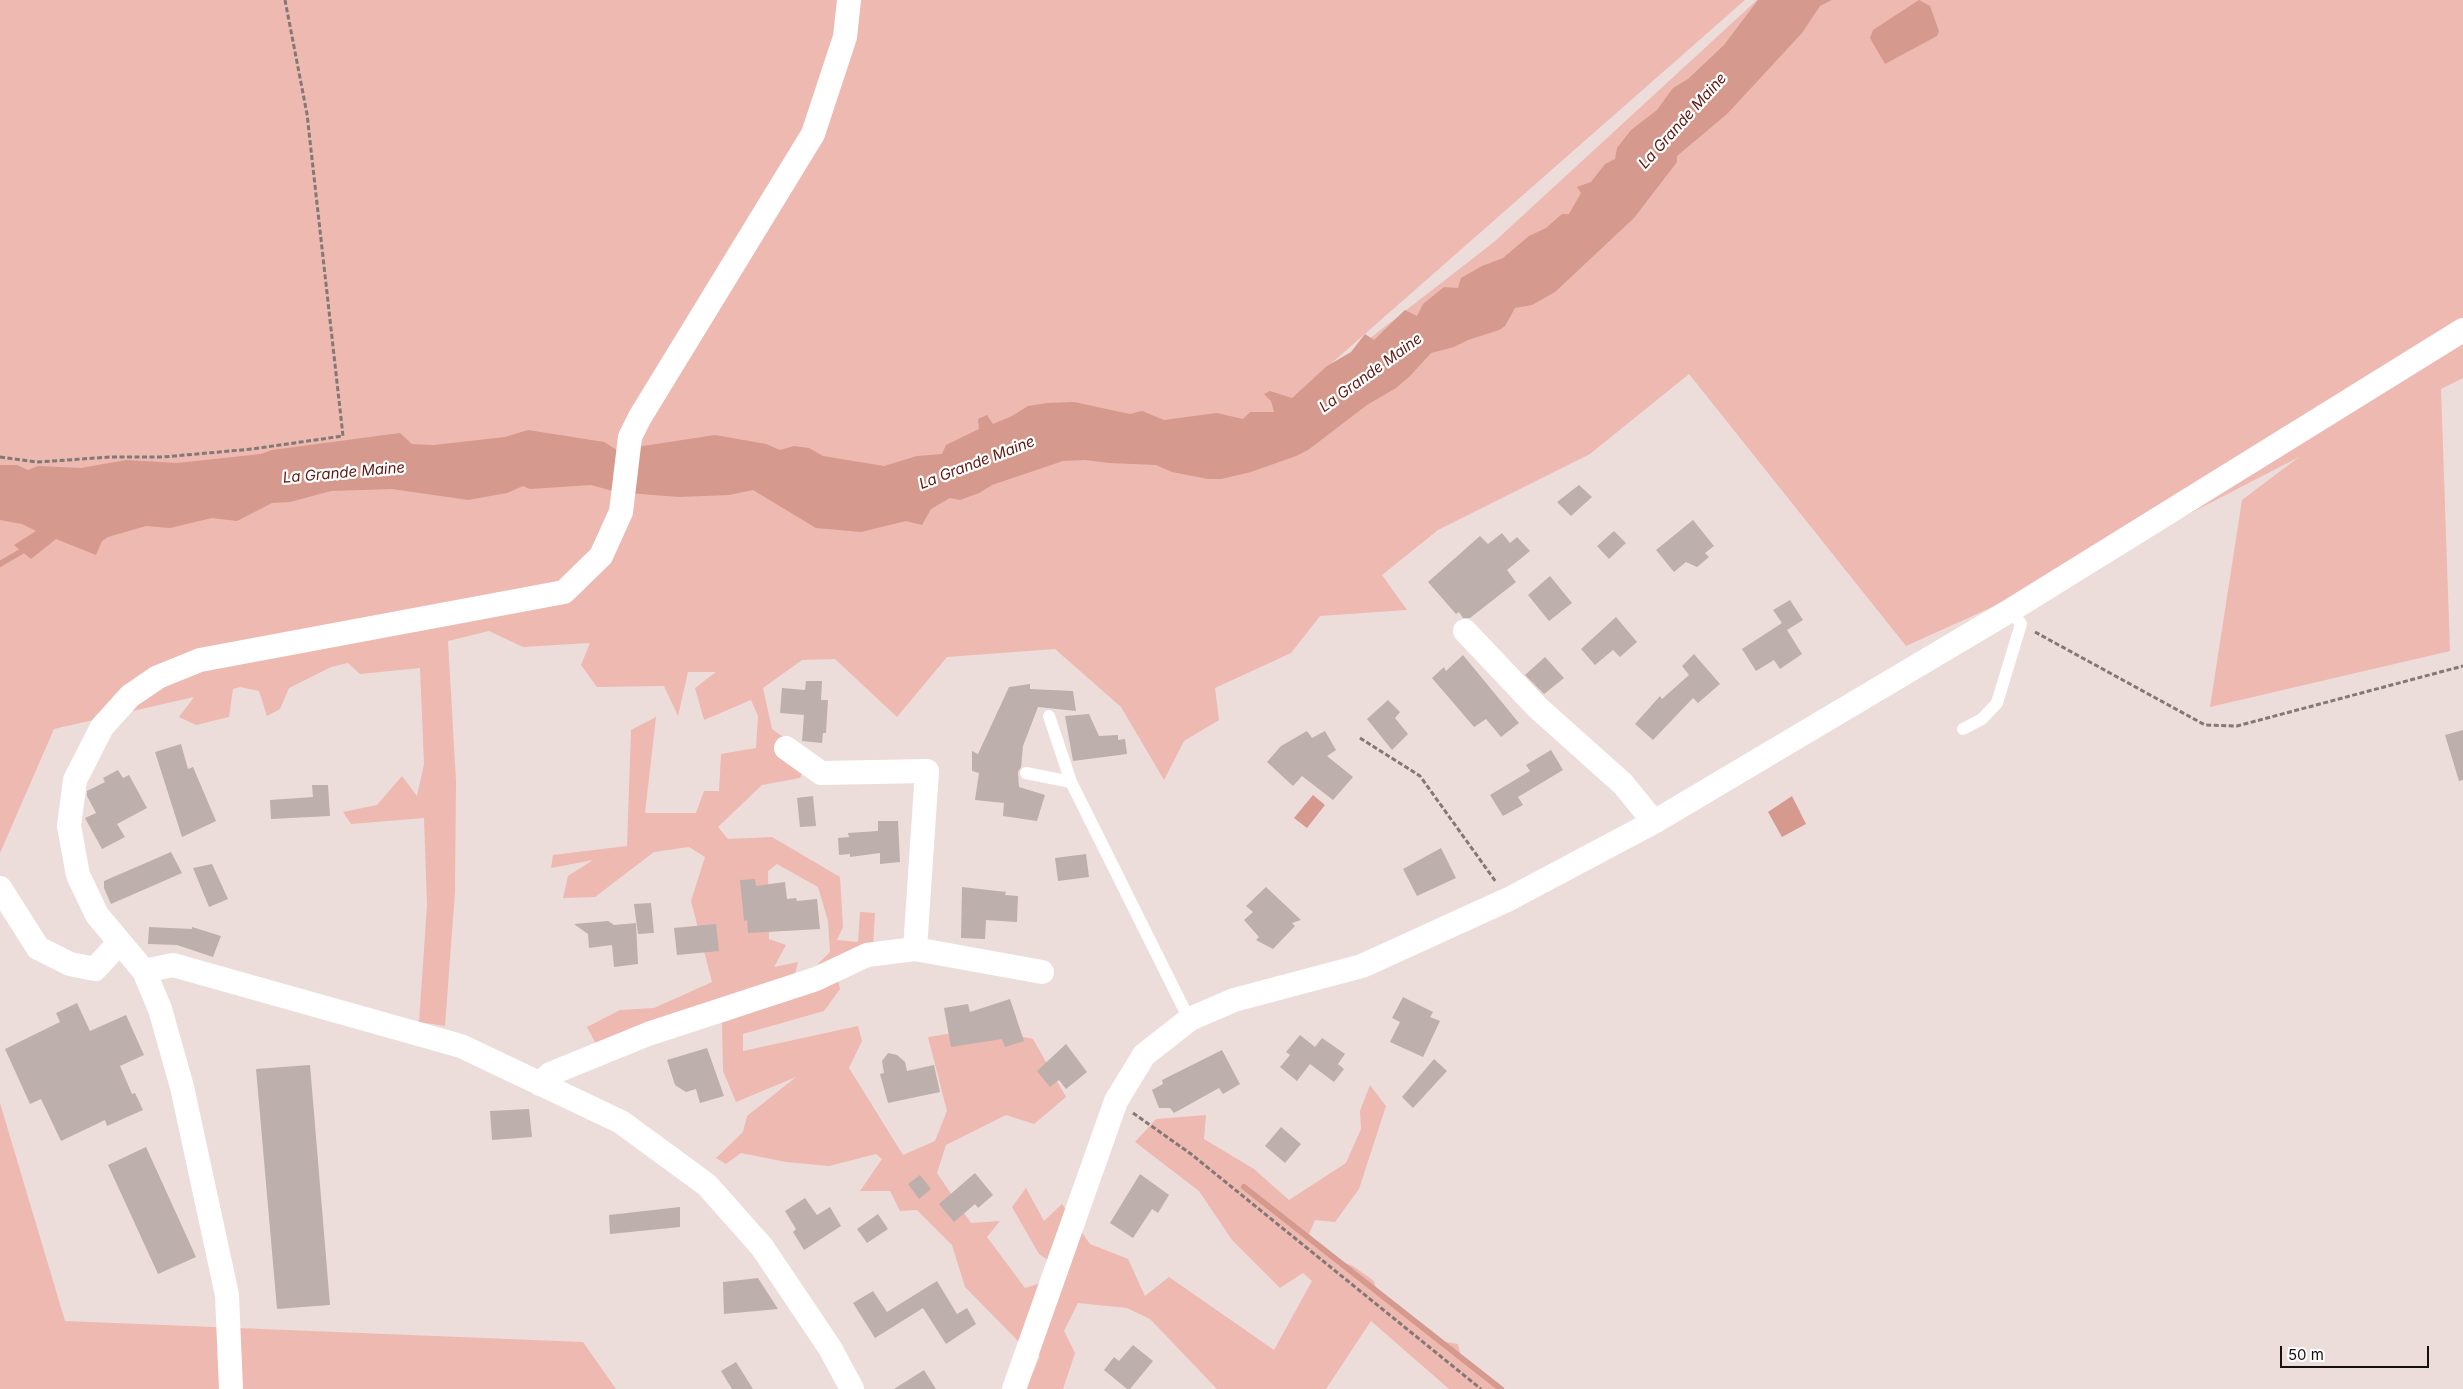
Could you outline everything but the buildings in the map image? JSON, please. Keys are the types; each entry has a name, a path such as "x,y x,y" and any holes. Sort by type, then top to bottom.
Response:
{"street":[{"path":"231,1389 227,1295 182,1087 160,1009 144,970 97,915 78,875 69,826 75,780 102,728 130,696 158,677 200,660 564,592 601,556 621,512 630,438 640,417 813,134 845,37 850,0"},
{"path":"1014,1389 1116,1101 1144,1055 1189,1019 1234,1000 1362,966 1509,899 1654,822 2016,617 2463,330"},
{"path":"1465,631 1537,707 1623,784 1654,822"},
{"path":"786,748 820,773 927,771 915,949"},
{"path":"0,888 38,948 70,964 95,969 120,943"},
{"path":"540,1084 550,1074 648,1034 816,979 867,956 915,949 1042,972"},
{"path":"144,970 173,965 460,1046 621,1122 707,1185 762,1247 830,1348 852,1389"}],"lane":[{"path":"1962,729 1982,719 1997,703 2016,617"},
{"path":"1049,716 1071,782 1189,1019"},
{"path":"1026,773 1071,782"}],"path":[{"path":"0,457 37,462 111,457 163,458 252,449 343,436 307,114 285,0"},
{"path":"2016,617 2205,725 2237,726 2463,666"},
{"path":"1360,738 1420,776 1509,899"},
{"path":"1116,1101 1191,1154 1480,1389"}],"shaded area":[{"path":"0,0 1745,0 1284,405 1494,242 1757,0 2463,0 2463,378 2441,389 2450,651 2210,707 2242,500 2299,457 2123,548 1906,646 1689,374 1590,454 1438,530 1382,575 1407,610 1320,616 1291,653 1215,688 1219,720 1184,741 1164,780 1121,707 1055,649 947,657 897,717 835,659 802,660 763,688 772,729 810,756 800,778 762,785 718,827 728,839 772,837 840,877 843,927 837,940 858,942 860,912 875,913 873,946 809,973 830,952 828,921 818,887 777,864 768,871 769,939 786,945 774,967 798,962 794,978 597,1046 587,1027 620,1010 654,1008 712,982 691,901 705,857 689,847 654,852 595,897 563,898 568,876 593,860 551,868 553,855 627,846 631,730 656,717 645,813 696,813 704,791 719,791 721,754 756,748 758,716 751,700 704,720 695,688 716,672 688,672 678,716 664,686 597,687 581,665 590,643 523,647 489,631 448,641 456,781 455,892 445,1026 419,1022 427,905 424,818 351,824 343,812 377,805 402,776 417,796 424,764 420,668 360,674 348,663 331,667 289,688 280,709 267,716 259,691 240,687 233,689 229,717 196,725 179,717 194,697 54,729 0,853"},
{"path":"838,980 840,989 824,1011 743,1034 743,1051 858,1026 862,1041 849,1068 903,1155 935,1141 947,1111 928,1037 985,1028 1033,1039 1066,1097 1034,1124 1006,1115 946,1145 937,1173 971,1223 1000,1221 987,1237 1025,1288 1069,1274 1039,1254 1012,1207 1026,1188 1044,1221 1062,1204 1090,1244 1128,1259 1145,1296 1169,1277 1274,1350 1312,1281 1303,1273 1280,1288 1232,1240 1199,1191 1135,1142 1156,1119 1206,1115 1204,1139 1254,1169 1289,1200 1346,1163 1361,1129 1360,1111 1370,1085 1386,1106 1359,1189 1335,1222 1315,1220 1309,1234 1337,1260 1353,1266 1374,1281 1377,1293 1440,1341 1458,1344 1462,1361 1498,1389 1449,1389 1371,1321 1326,1389 1217,1389 1150,1319 1127,1308 1078,1303 1064,1331 1075,1353 1063,1389 1026,1389 1040,1356 1019,1342 965,1287 952,1245 917,1210 900,1211 890,1191 860,1191 882,1159 876,1154 829,1166 786,1162 741,1153 726,1164 716,1158 743,1132 747,1116 796,1077 736,1102 723,1071 722,1023"},
{"path":"0,1103 65,1321 583,1342 616,1389 0,1389"}],"water":[{"name":"La Grande Maine","path":"1758,0 1832,0 1820,6 1802,33 1727,114 1677,156 1677,162 1634,218 1555,292 1532,305 1515,308 1505,326 1499,330 1468,340 1454,347 1431,353 1396,388 1367,405 1308,450 1251,472 1221,479 1208,479 1172,472 1156,465 1085,460 1063,461 992,485 979,493 960,500 950,498 931,509 922,525 906,521 861,532 816,528 753,490 729,495 679,497 616,492 591,485 530,489 523,486 507,493 468,500 392,489 331,491 290,502 272,503 237,521 212,518 170,528 146,526 108,537 102,541 96,555 56,539 31,559 14,545 36,531 22,524 0,520 0,465 17,465 28,470 38,466 81,468 126,460 177,463 261,454 272,450 400,433 412,444 434,445 505,437 528,430 604,442 617,450 715,435 766,444 780,450 794,446 809,448 823,456 884,466 917,456 942,454 946,445 979,429 978,419 987,415 993,424 1012,416 1028,406 1047,403 1074,402 1130,414 1142,411 1164,420 1217,413 1243,419 1250,412 1274,412 1271,401 1264,394 1270,391 1292,398 1327,366 1351,352 1365,334 1374,340 1405,310 1417,316 1423,304 1444,287 1458,288 1461,278 1482,266 1503,258 1529,236 1546,228 1562,214 1569,214 1581,193 1577,187 1591,182 1605,164 1615,159 1617,148 1631,130 1657,110 1673,88 1688,79 1724,45"},
{"path":"1919,0 1930,6 1939,31 1937,36 1885,64 1870,38 1873,30"},
{"path":"1313,795 1325,805 1307,828 1294,818"},
{"path":"1792,796 1806,824 1782,837 1768,812"}],"waterway":[{"path":"0,564 29,547"},
{"path":"1244,1187 1501,1389"}]}
